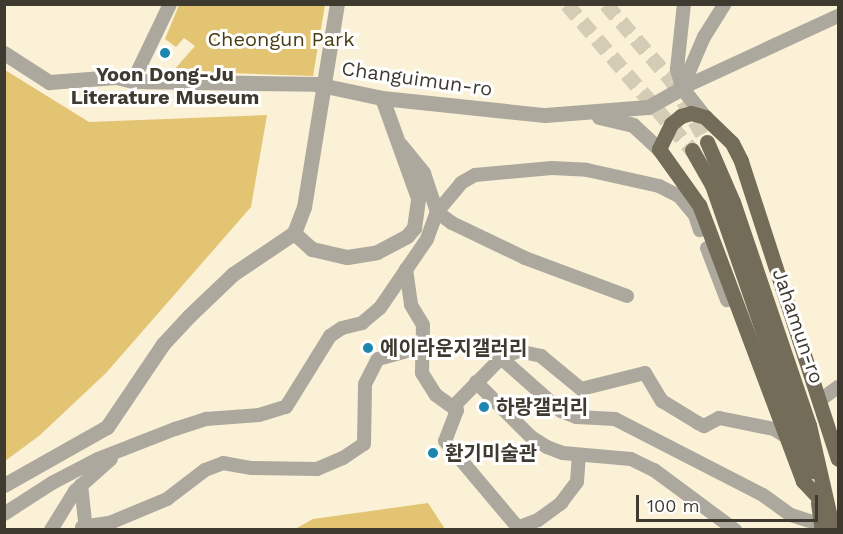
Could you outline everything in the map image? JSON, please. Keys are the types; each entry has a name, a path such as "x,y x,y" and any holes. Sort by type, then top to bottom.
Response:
{"main road":[{"path":"817,496 803,481 699,205 658,149 671,124 681,116 691,113 705,117 732,143 741,160 829,396 838,459"},
{"name":"Jahamun-ro","path":"707,142 733,202 809,425 825,528"},
{"name":"Jahamun-ro","path":"692,150 712,185 788,402 825,528"}],"street":[{"path":"133,81 170,4"},
{"path":"4,485 107,427 120,413 163,344 189,316 233,274 294,233 304,207 337,4"},
{"path":"684,4 677,69 682,88 705,117"},
{"path":"682,88 704,37 725,4"},
{"path":"682,88 838,16"},
{"name":"Changuimun-ro","path":"4,53 49,82 90,77 133,81 316,84 382,98 545,115 648,107 682,88"},
{"path":"294,233 312,249 347,257 377,252 407,236 419,212 417,198 382,98"},
{"path":"589,111 633,125 658,149"},
{"path":"399,144 424,173 437,212 452,223 525,258 627,296"},
{"path":"4,514 52,483 120,452 206,419 259,416 286,407 330,336 342,328 362,324 380,308 427,239 437,212 461,183 475,175 552,168 587,170 659,186 680,196 695,215 765,395 785,430"},
{"path":"406,269 411,305 423,325 425,346 422,373 436,395 457,410 445,441 520,528 538,520 561,503 577,482 579,455"},
{"path":"81,485 84,528 112,522 167,499 205,470 223,463 252,468 317,469 343,458 364,444 365,384 378,359 425,346"},
{"path":"454,406 501,358 518,351 542,356 581,389 645,373 662,401 704,426 719,418 785,430"},
{"path":"501,358 561,411 577,417 615,418 763,495 791,515 825,528"},
{"path":"476,382 531,437 547,447 579,455 631,459 654,470 735,530"},
{"path":"829,396 838,387"},
{"path":"51,530 81,485 120,452"}],"green space":[{"name":"Cheongun Park","path":"179,5 325,5 313,76 173,71 195,46 184,38 176,47 165,39"},
{"path":"5,70 89,122 267,115 251,207 106,373 39,436 5,461"},
{"path":"428,503 445,529 295,529 313,519"}],"tunnel":[{"path":"567,4 692,150"},
{"path":"606,4 672,81 707,142"}],"place":[{"name":"Yoon Dong-Ju Literature Museum","path":"165,53"},
{"name":"에이라운지갤러리","path":"368,348"},
{"name":"하랑갤러리","path":"484,407"},
{"name":"환기미술관","path":"433,453"}]}
